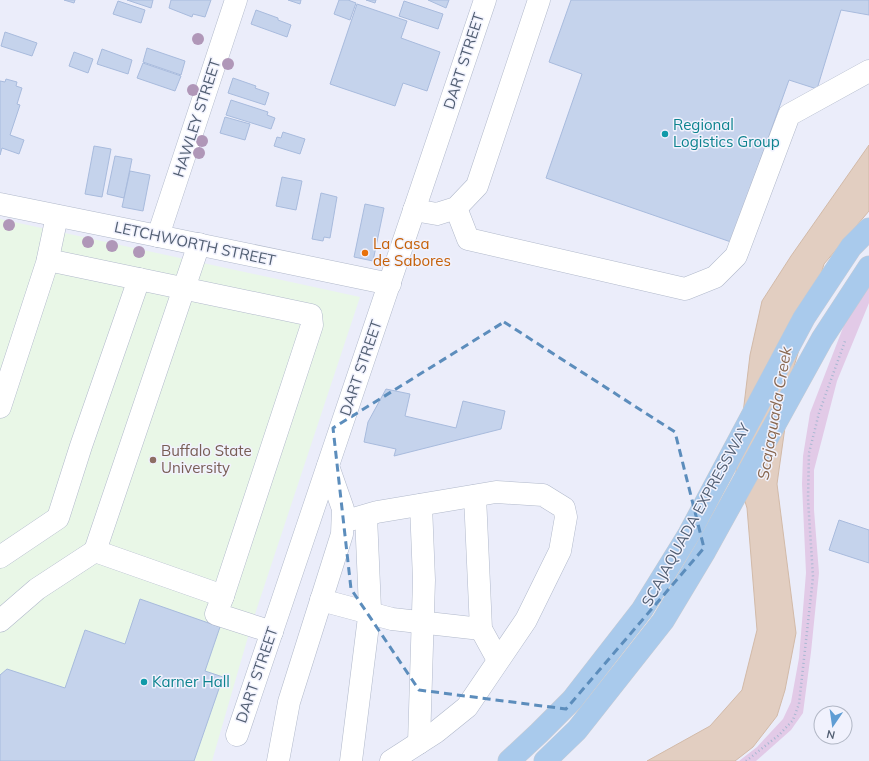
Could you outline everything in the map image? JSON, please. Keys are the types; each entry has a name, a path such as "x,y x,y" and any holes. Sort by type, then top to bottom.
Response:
{"highway":[{"name":"SCAJAQUADA EXPRESSWAY","path":"509,761 572,700 642,610 689,534 804,318 851,247 869,229"},
{"name":"SCAJAQUADA EXPRESSWAY","path":"545,761 577,730 663,621 706,551 822,339 869,267"}],"street":[{"name":"HAWLEY STREET","path":"158,236 236,0"},
{"name":"DART STREET","path":"237,735 485,0"},
{"path":"414,210 437,214 456,208 477,186 539,0"},
{"path":"456,208 468,239 685,289 715,277 736,256 789,115 869,71"},
{"name":"LETCHWORTH STREET","path":"0,204 390,284"},
{"path":"0,407 48,260 57,216"},
{"path":"0,621 37,589 95,551 199,244"},
{"path":"48,260 311,315 312,325 216,614 272,632"},
{"path":"0,556 58,518 81,446 139,279"},
{"path":"278,761 289,702 342,534 343,509 328,466"},
{"path":"343,522 377,512 496,492 543,494 564,508 566,517 560,551 526,620 467,707 436,732 391,761"},
{"path":"475,496 481,628 498,660"},
{"path":"419,743 424,580 421,505"},
{"path":"351,761 370,613 366,516"},
{"path":"95,551 223,596"},
{"path":"321,600 392,619 481,628"}],"path":[{"path":"746,761 779,735 794,720 799,704 813,577 808,499 809,453 819,413 847,335"}],"highlighted area":[{"path":"504,322 675,432 704,548 566,709 419,690 351,589 333,428"}],"shaded area":[{"name":"Buffalo State University","path":"0,219 360,297 252,623 212,761 0,761"},
{"path":"869,272 869,303 837,381 814,470 814,510 819,573 803,713 791,730 756,761 739,761 757,747 783,719 791,702 799,658 806,573 802,484 803,456 810,413 851,307"}],"water":[{"name":"Scajaquada Creek","path":"869,145 869,211 824,264 793,370 777,484 796,633 785,690 777,716 753,747 735,761 647,761 710,726 742,690 757,630 747,508 736,472 750,355 762,301 791,256"}],"building":[{"path":"64,0 75,0 74,3"},
{"path":"127,0 153,0 151,8"},
{"path":"171,0 211,0 205,17 193,14 192,17 169,8"},
{"path":"288,0 301,0 300,4"},
{"path":"339,0 348,0 356,3 350,20 334,14"},
{"path":"366,0 376,0 375,3"},
{"path":"428,0 449,0 446,8"},
{"name":"Regional Logistics Group","path":"571,0 869,0 869,15 841,10 817,89 789,80 731,242 546,178 582,74 549,62"},
{"path":"118,1 145,10 141,23 113,14"},
{"path":"404,1 443,14 438,29 399,16"},
{"path":"357,4 407,21 401,38 440,52 427,91 403,83 395,106 330,84"},
{"path":"256,10 278,18 278,20 291,25 287,37 251,24"},
{"path":"5,32 37,43 32,56 1,46"},
{"path":"147,48 185,61 181,75 143,62"},
{"path":"102,49 132,60 128,74 97,64"},
{"path":"74,52 93,59 88,73 69,66"},
{"path":"143,63 181,76 175,91 137,78"},
{"path":"233,78 256,86 255,88 269,93 265,105 228,93"},
{"path":"6,79 17,82 16,86 22,88 17,104 20,105 10,135 24,140 19,154 2,148 0,155 0,81 5,82"},
{"path":"231,100 268,112 267,115 275,118 271,129 226,115"},
{"path":"225,117 250,124 245,140 220,133"},
{"path":"283,132 305,139 300,154 274,146 277,137 281,138"},
{"path":"94,146 111,149 102,197 85,194"},
{"path":"115,156 132,159 124,198 107,194"},
{"path":"130,171 150,175 143,211 122,207"},
{"path":"282,177 302,181 296,210 276,206"},
{"path":"321,193 337,197 330,238 324,237 323,241 312,239"},
{"path":"365,204 384,208 373,261 354,257"},
{"path":"386,389 410,394 405,416 456,428 463,401 505,411 501,429 394,456 396,449 364,442 368,422"},
{"path":"839,520 869,530 869,563 829,550"},
{"name":"Karner Hall","path":"140,599 220,627 205,671 223,677 194,761 0,761 0,675 7,669 65,688 85,630 125,644"}],"place":[{"name":"Regional Logistics Group","path":"665,134"},
{"name":"La Casa de Sabores","path":"365,253"},
{"name":"Buffalo State University","path":"153,460"},
{"name":"Karner Hall","path":"144,682"}]}
